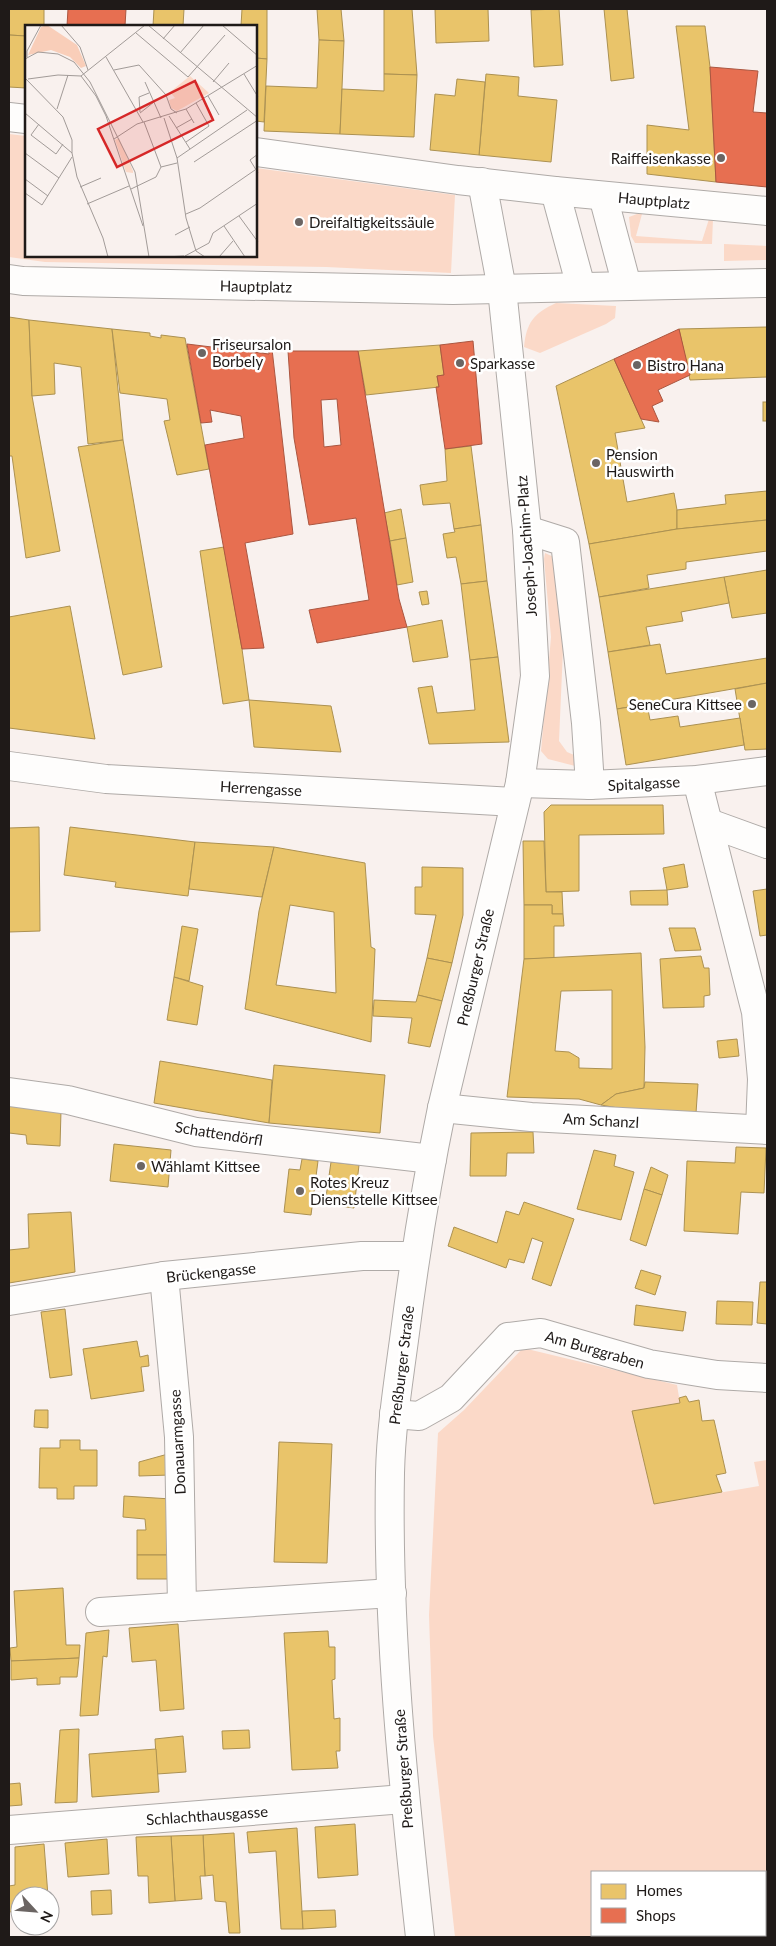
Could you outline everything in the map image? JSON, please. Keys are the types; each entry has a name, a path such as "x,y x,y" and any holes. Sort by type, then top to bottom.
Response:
{"street":[{"path":"9,117 25,119"},
{"name":"Hauptplatz","path":"258,152 555,191 767,211"},
{"path":"482,182 502,289"},
{"path":"555,191 581,287"},
{"path":"603,196 627,286"},
{"name":"Hauptplatz","path":"9,279 23,281 444,290 767,283"},
{"name":"Joseph-Joachim-Platz","path":"502,289 527,530 535,676 518,793"},
{"path":"527,530 565,542 586,723 590,786"},
{"name":"Herrengasse","path":"9,766 106,779 518,793"},
{"name":"Spitalgasse","path":"518,793 590,786 697,780 767,771"},
{"name":"Am Schanzl","path":"442,1108 531,1117 764,1129 756,1012 697,780"},
{"name":"Preßburger Straße","path":"420,1937 404,1799 392,1593 390,1472 394,1414 415,1256 442,1108 518,793"},
{"path":"708,823 767,844"},
{"name":"Schattendörfl","path":"9,1092 68,1100 196,1132 432,1159"},
{"name":"Brückengasse","path":"9,1301 164,1276 362,1256 415,1256"},
{"name":"Donauarmgasse","path":"164,1276 179,1437 182,1607"},
{"name":"Am Burggraben","path":"394,1414 419,1416 451,1398 508,1337 541,1333 649,1364 717,1375 767,1378"},
{"path":"100,1612 392,1593"},
{"name":"Schlachthausgasse","path":"9,1830 404,1799"}],"shaded area":[{"path":"9,134 25,136 25,258 258,258 258,168 455,195 451,273 326,267 45,262 9,257"},
{"path":"642,214 636,236 702,241 709,219 713,219 712,244 635,243 631,236 629,217"},
{"path":"724,244 767,246 767,260 724,261"},
{"path":"556,303 616,306 615,318 606,324 540,353 524,347 527,331 532,320 542,311"},
{"path":"545,553 556,558 563,649 559,741 567,752 581,758 579,767 548,759 541,751 551,637"},
{"path":"523,1348 677,1385 680,1403 632,1411 654,1504 759,1486 754,1462 767,1460 767,1937 455,1937 433,1736 429,1615 438,1433 464,1410"}],"building: Homes":[{"path":"9,9 44,9 44,25 25,25 25,36 9,35"},
{"path":"154,9 184,9 183,25 153,25"},
{"path":"242,9 267,9 267,59 258,58 258,25 241,25"},
{"path":"317,9 341,9 344,41 319,40"},
{"path":"384,9 412,9 417,75 384,74"},
{"path":"435,9 488,9 489,41 436,43"},
{"path":"559,9 563,65 534,67 531,10"},
{"path":"604,9 627,9 634,78 611,81"},
{"path":"676,26 705,26 710,67 716,182 647,174 647,125 689,130"},
{"path":"9,35 25,36 25,88 9,87"},
{"path":"319,40 344,41 340,134 264,131 266,86 317,88"},
{"path":"258,58 267,59 264,122 258,121"},
{"path":"384,74 417,75 414,137 340,134 342,89 384,91"},
{"path":"486,74 519,77 518,96 557,100 551,162 479,155"},
{"path":"457,79 485,82 479,155 430,150 435,94 455,96"},
{"path":"9,317 29,320 32,396 60,551 26,558 12,456 9,456"},
{"path":"29,320 112,329 123,440 88,444 81,367 54,363 55,394 32,396"},
{"path":"767,327 767,377 690,380 679,329"},
{"path":"112,329 150,333 150,336 161,338 161,335 185,338 209,469 177,475 164,421 170,420 167,399 120,393"},
{"path":"440,345 444,375 437,376 439,387 366,395 358,351"},
{"name":"Pension Hauswirth","path":"614,359 645,428 615,433 627,502 674,493 677,510 677,529 589,544 556,386"},
{"path":"763,402 767,402 767,421 763,421"},
{"path":"123,440 162,667 123,675 78,447"},
{"path":"471,446 481,525 454,529 450,503 423,505 420,485 447,481 445,449"},
{"path":"767,491 767,520 677,529 677,510 726,504 725,495"},
{"path":"401,509 406,538 390,541 384,513"},
{"path":"767,520 767,551 686,562 686,569 647,575 649,588 599,597 589,544 677,529"},
{"path":"481,525 487,581 461,584 456,557 447,558 443,534 455,532 454,529"},
{"path":"406,538 413,582 397,585 390,541"},
{"path":"224,547 249,700 223,704 200,551"},
{"path":"767,570 767,613 732,618 724,577"},
{"path":"724,577 729,603 681,612 683,621 646,627 650,645 608,652 599,597"},
{"path":"487,581 498,657 470,660 461,584"},
{"path":"427,591 429,604 422,605 419,592"},
{"path":"70,606 95,739 9,728 9,617"},
{"path":"442,620 448,657 413,662 407,627"},
{"path":"660,644 666,674 767,658 767,683 617,709 608,652"},
{"path":"498,657 509,742 429,744 418,688 432,686 437,713 475,710 470,660"},
{"name":"SeneCura Kittsee","path":"767,683 767,749 745,750 735,689"},
{"path":"249,700 331,706 341,752 254,747"},
{"path":"647,704 650,720 678,716 680,727 740,718 744,745 626,765 617,709"},
{"path":"551,805 663,805 664,834 579,835 579,891 546,892 544,812"},
{"path":"39,827 40,931 9,932 9,828"},
{"path":"70,827 195,842 188,896 115,887 116,882 64,875"},
{"path":"523,841 544,841 546,892 562,892 563,914 552,914 552,905 524,905"},
{"path":"195,842 274,847 262,897 189,889"},
{"path":"274,847 365,863 371,947 375,949 371,1042 245,1009 259,911","holes":["290,905 334,912 336,993 276,985"]},
{"path":"684,864 688,887 667,890 663,868"},
{"path":"422,867 463,868 463,915 452,963 427,958 436,915 415,914 415,887 422,887"},
{"path":"767,889 767,935 760,936 753,891"},
{"path":"667,890 668,905 631,905 630,891"},
{"path":"524,905 552,905 552,914 563,914 564,926 554,926 554,958 524,959"},
{"path":"182,926 198,929 189,981 174,977"},
{"path":"669,928 695,928 701,950 675,951"},
{"path":"641,953 645,1047 644,1088 616,1094 601,1105 579,1099 507,1097 524,959","holes":["612,990 612,1069 579,1068 579,1058 569,1052 555,1051 561,991"]},
{"path":"701,956 704,968 709,968 710,995 704,996 704,1007 663,1008 660,959"},
{"path":"427,958 452,963 442,1001 418,995"},
{"path":"174,977 203,986 197,1025 167,1020"},
{"path":"418,995 442,1001 430,1047 408,1043 412,1018 373,1016 374,1000 416,1002"},
{"path":"737,1039 739,1056 719,1058 717,1041"},
{"path":"160,1061 272,1080 269,1123 154,1103"},
{"path":"274,1065 385,1075 380,1133 269,1123"},
{"path":"645,1082 698,1084 696,1113 624,1109 601,1105 616,1094 644,1088"},
{"path":"9,1105 61,1111 60,1146 27,1144 26,1135 9,1133"},
{"path":"533,1132 534,1153 507,1153 506,1176 470,1176 471,1133"},
{"name":"Wählamt Kittsee","path":"114,1144 171,1150 168,1187 110,1181"},
{"path":"736,1147 766,1148 764,1193 741,1192 738,1234 684,1231 687,1161 735,1163"},
{"path":"594,1150 616,1155 614,1166 634,1172 621,1220 577,1209"},
{"name":"Rotes Kreuz Dienststelle Kittsee","path":"302,1159 318,1161 311,1215 284,1212 289,1169 300,1170"},
{"path":"331,1162 359,1165 354,1208 325,1204"},
{"path":"651,1167 668,1175 662,1195 644,1189"},
{"path":"644,1189 662,1195 646,1246 630,1240"},
{"path":"524,1202 574,1219 551,1286 532,1279 543,1242 532,1238 524,1263 509,1259 506,1268 448,1246 454,1227 497,1243 506,1211 519,1215"},
{"path":"71,1212 75,1272 9,1283 9,1250 29,1248 28,1214"},
{"path":"641,1270 661,1276 655,1295 635,1288"},
{"path":"760,1282 767,1282 767,1324 757,1323"},
{"path":"717,1301 753,1302 752,1325 716,1324"},
{"path":"636,1305 686,1312 683,1331 634,1325"},
{"path":"65,1309 72,1375 50,1378 41,1312"},
{"path":"137,1341 140,1357 148,1355 149,1366 141,1367 144,1391 91,1399 83,1349"},
{"path":"686,1396 689,1402 699,1400 702,1421 714,1420 726,1473 716,1475 722,1492 654,1504 632,1411 680,1403 679,1398"},
{"path":"35,1410 48,1410 48,1428 34,1427"},
{"path":"60,1440 80,1440 80,1450 97,1450 97,1486 74,1486 74,1499 57,1499 57,1488 39,1488 40,1448 60,1448"},
{"path":"279,1442 332,1444 327,1563 274,1562"},
{"path":"168,1454 170,1475 139,1476 139,1462"},
{"path":"124,1496 171,1499 169,1555 137,1555 137,1530 146,1530 145,1519 123,1517"},
{"path":"137,1555 169,1555 168,1579 137,1579"},
{"path":"63,1588 66,1645 80,1645 79,1658 11,1661 10,1648 17,1647 14,1591"},
{"path":"178,1624 184,1709 160,1711 156,1660 132,1662 129,1628"},
{"path":"109,1630 107,1657 103,1656 98,1715 80,1716 86,1633"},
{"path":"328,1631 329,1647 335,1647 335,1679 332,1680 334,1719 340,1718 340,1751 336,1751 338,1768 292,1770 284,1633"},
{"path":"79,1658 77,1677 60,1677 60,1684 37,1685 37,1678 11,1680 11,1661"},
{"path":"79,1729 77,1802 55,1803 60,1730"},
{"path":"249,1730 250,1748 223,1749 222,1731"},
{"path":"183,1736 186,1772 157,1774 155,1739"},
{"path":"156,1749 159,1792 92,1797 89,1754"},
{"path":"20,1783 22,1805 9,1806 9,1784"},
{"path":"355,1824 358,1875 318,1878 315,1827"},
{"path":"297,1828 303,1929 281,1929 276,1851 249,1853 247,1832"},
{"path":"234,1833 240,1933 229,1933 226,1902 215,1901 213,1875 205,1876 203,1835"},
{"path":"203,1835 205,1876 200,1876 202,1899 175,1901 171,1836"},
{"path":"171,1836 175,1901 149,1903 148,1876 138,1876 136,1837"},
{"path":"107,1839 109,1874 68,1877 65,1843"},
{"path":"44,1844 47,1886 10,1886 9,1912 9,1886 15,1885 15,1847"},
{"path":"111,1890 112,1914 92,1915 91,1891"},
{"path":"335,1910 336,1927 303,1929 302,1911"}],"building: Shops":[{"path":"68,9 126,9 125,25 67,25"},
{"path":"710,67 758,71 753,112 767,113 767,187 716,182"},
{"path":"679,329 690,375 658,390 663,401 652,406 659,422 641,419 614,359"},
{"path":"473,341 482,444 445,449 436,387 439,387 437,376 444,375 440,345"},
{"path":"187,344 269,354 269,349 272,349 293,534 245,543 264,648 242,649 205,445 244,438 241,416 210,410 212,422 201,423"},
{"path":"288,351 358,351 399,599 407,627 317,643 309,610 369,600 356,518 309,525 294,438","holes":["337,399 341,445 324,447 321,400"]}],"place":[{"name":"Raiffeisenkasse","path":"721,158"},
{"name":"Dreifaltigkeitssäule","path":"299,222"},
{"name":"Friseursalon Borbely","path":"202,353"},
{"name":"Sparkasse","path":"460,363"},
{"name":"Bistro Hana","path":"637,365"},
{"name":"Pension Hauswirth","path":"596,463"},
{"name":"SeneCura Kittsee","path":"752,704"},
{"name":"Wählamt Kittsee","path":"141,1166"},
{"name":"Rotes Kreuz Dienststelle Kittsee","path":"300,1191"}]}
